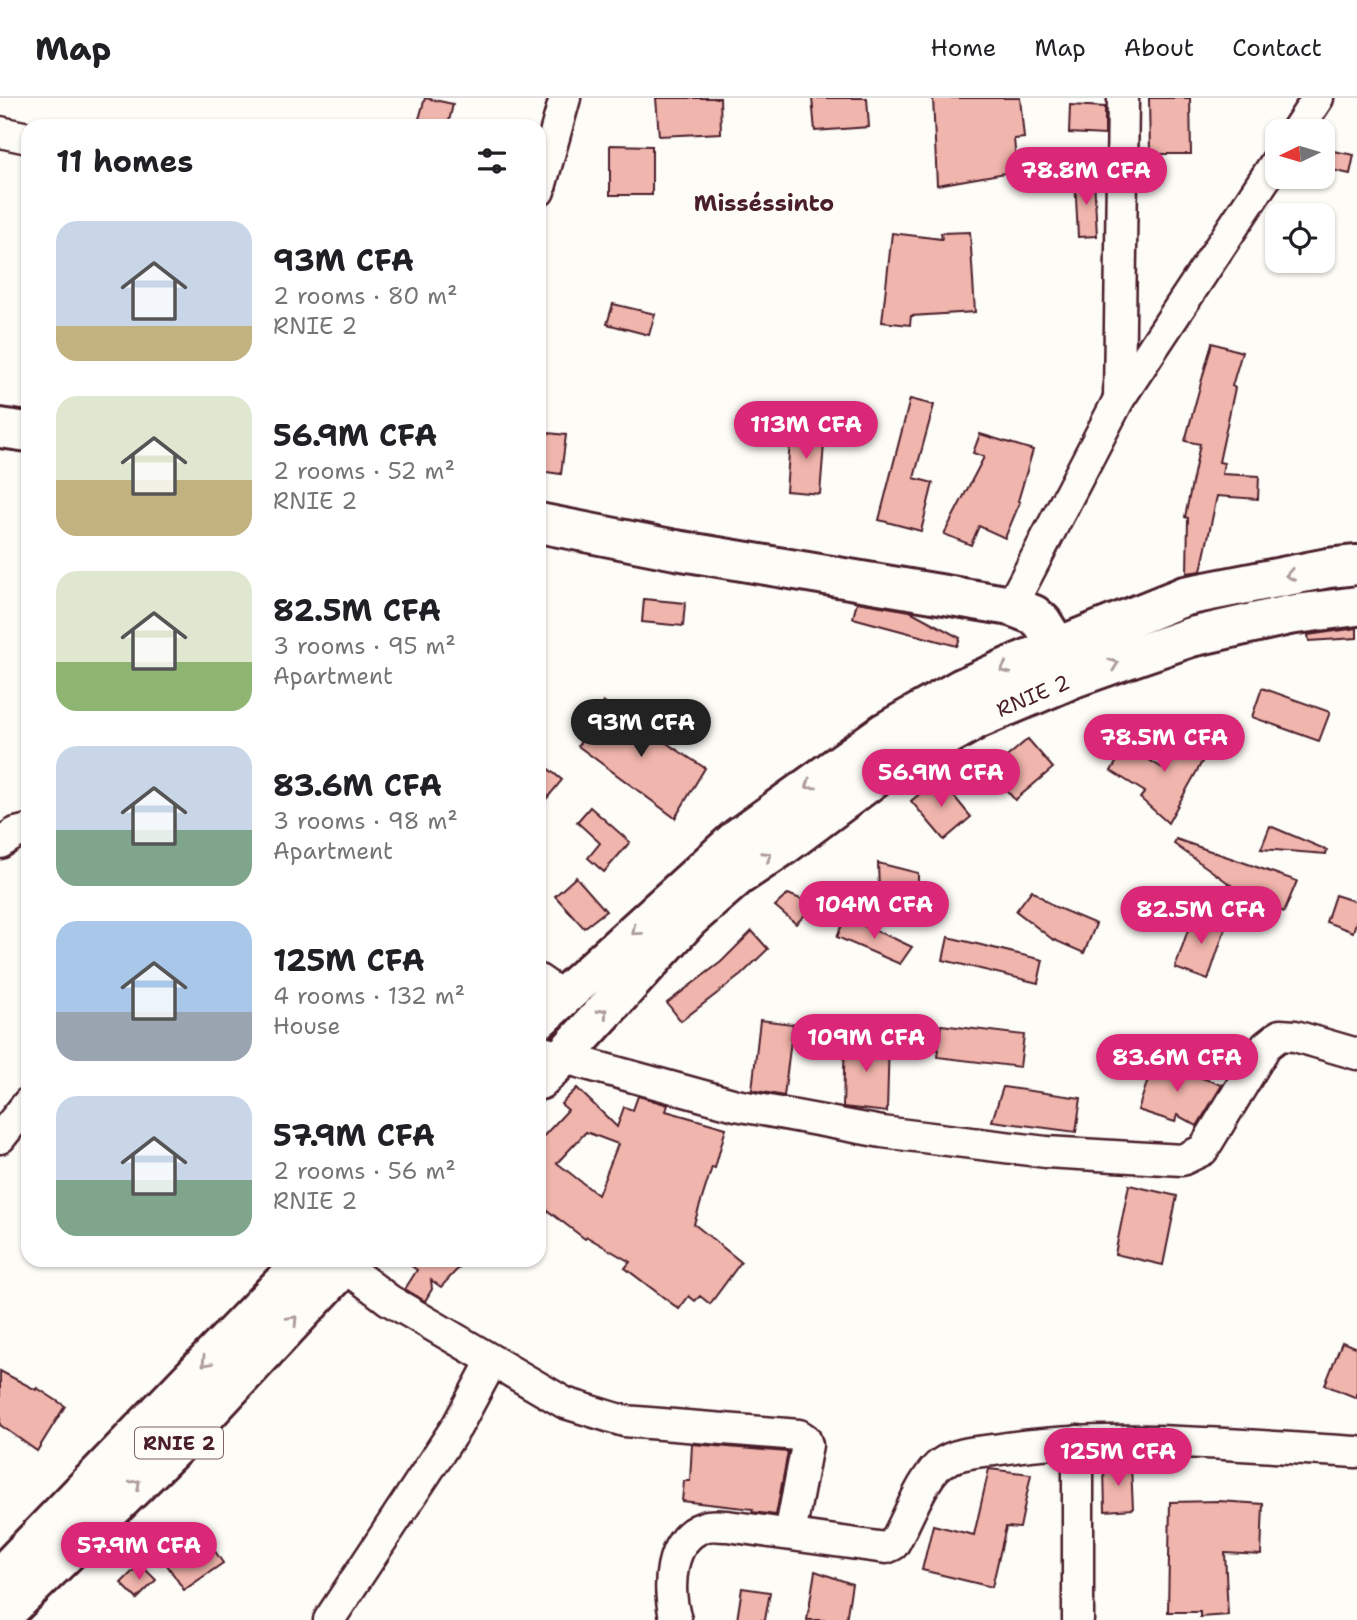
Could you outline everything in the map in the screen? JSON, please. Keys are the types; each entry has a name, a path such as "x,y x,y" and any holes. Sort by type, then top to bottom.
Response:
{"main road":[{"path":"0,428 21,431"},
{"path":"546,524 677,550 1011,606 1034,615 1042,622 1067,662"},
{"name":"RNIE 2","path":"547,1063 689,919 738,876 878,775 977,719 1067,662 1185,596 1328,568 1357,565"},
{"name":"RNIE 2","path":"547,998 739,838 885,732 962,688 1067,662 1289,615 1357,606"},
{"name":"RNIE 2","path":"0,1577 298,1267"},
{"name":"RNIE 2","path":"0,1618 181,1441 343,1267"}],"street":[{"path":"546,166 565,98"},
{"path":"1119,398 1123,98"},
{"path":"1304,119 1318,98"},
{"path":"0,132 21,136"},
{"path":"1011,606 1119,398 1265,179"},
{"path":"0,843 21,832"},
{"path":"547,1063 736,1105 882,1132 1046,1152 1182,1160 1203,1150 1266,1046 1280,1035 1295,1036 1357,1054"},
{"path":"0,1139 21,1111"},
{"path":"351,1267 356,1275 389,1300 565,1403 624,1421 799,1435 807,1445 790,1534"},
{"path":"329,1620 457,1426 492,1360"},
{"path":"1078,1441 1079,1620"},
{"path":"676,1620 672,1608 671,1580 677,1552 691,1533 706,1526 727,1525 886,1548 893,1545 931,1472 958,1455 1025,1444 1078,1441 1357,1452"}],"building":[{"path":"425,98 453,104 450,119 419,119"},
{"path":"656,98 720,98 721,133 659,136"},
{"path":"812,98 867,98 869,127 815,131"},
{"path":"933,98 1020,98 1024,138 1014,139 1017,171 937,185"},
{"path":"1149,98 1190,98 1191,154 1150,154"},
{"path":"1070,105 1105,107 1105,135 1069,133"},
{"path":"610,145 652,146 652,195 610,195"},
{"path":"1335,151 1354,155 1350,174 1335,171"},
{"path":"1094,177 1097,236 1078,237 1075,178"},
{"path":"970,232 975,312 911,316 910,325 882,322 892,233 942,239 941,233"},
{"path":"613,304 655,314 649,335 607,324"},
{"path":"1212,343 1242,352 1232,386 1235,388 1219,462 1224,463 1222,474 1259,476 1258,499 1217,496 1201,571 1187,573 1188,518 1185,517 1200,444 1185,441"},
{"path":"910,399 934,405 914,478 933,483 921,531 879,520"},
{"path":"791,429 825,432 820,494 786,491"},
{"path":"546,433 566,435 561,474 546,472"},
{"path":"980,434 1033,450 1018,501 1020,502 1005,538 979,526 971,545 944,534 984,457 973,453"},
{"path":"644,599 685,603 683,626 642,622"},
{"path":"857,602 910,611 960,638 957,646 853,618"},
{"path":"1357,628 1357,638 1309,641 1308,635"},
{"path":"1262,688 1330,712 1319,741 1252,717"},
{"path":"603,702 705,768 675,818 578,746"},
{"path":"1188,731 1212,744 1168,823 1140,798 1145,792 1111,771 1126,746 1166,770"},
{"path":"1028,739 1053,768 1015,800 990,771"},
{"path":"546,767 562,780 546,799"},
{"path":"939,778 971,817 944,840 911,801"},
{"path":"590,807 630,842 604,872 588,858 600,843 577,822"},
{"path":"1270,826 1327,850 1326,854 1261,849"},
{"path":"1176,839 1297,881 1284,912 1245,895 1174,844"},
{"path":"878,863 918,873 918,900 879,891"},
{"path":"576,877 606,911 584,928 555,896"},
{"path":"1032,890 1053,906 1096,924 1084,953 1052,939 1016,911"},
{"path":"788,894 815,905 796,924 775,906"},
{"path":"1335,895 1357,902 1357,919 1353,932 1326,922"},
{"path":"1194,912 1227,923 1208,980 1175,968"},
{"path":"845,918 912,947 900,964 837,937"},
{"path":"752,931 768,949 741,975 681,1021 667,1003 721,962"},
{"path":"948,937 1043,960 1038,983 943,960"},
{"path":"760,1020 793,1024 784,1096 752,1090"},
{"path":"941,1025 1024,1035 1020,1067 937,1057"},
{"path":"845,1037 889,1038 887,1112 843,1107"},
{"path":"1154,1061 1222,1085 1197,1126 1177,1115 1175,1122 1138,1110"},
{"path":"1003,1087 1081,1098 1076,1132 992,1121"},
{"path":"577,1088 617,1127 624,1107 633,1110 638,1096 668,1105 666,1111 726,1128 715,1168 712,1167 694,1224 741,1262 710,1304 700,1296 695,1301 689,1296 679,1309 625,1268 630,1262 587,1237 585,1239 546,1209 546,1134 568,1110 561,1104","holes":["586,1132 618,1144 598,1195 557,1163"]},
{"path":"1129,1185 1177,1196 1163,1265 1115,1254"},
{"path":"413,1267 460,1267 441,1287 431,1280 432,1289 425,1301 405,1289 417,1270"},
{"path":"1342,1342 1357,1348 1357,1398 1325,1385"},
{"path":"0,1371 36,1390 37,1388 65,1406 37,1451 0,1425"},
{"path":"692,1444 788,1452 776,1515 752,1512 753,1509 682,1501 684,1481 690,1481"},
{"path":"1131,1466 1133,1509 1105,1511 1104,1467"},
{"path":"989,1469 1031,1474 1020,1528 1006,1527 992,1587 922,1570 933,1525 974,1535"},
{"path":"1170,1502 1263,1504 1261,1555 1225,1553 1228,1615 1200,1617 1200,1612 1168,1612"},
{"path":"202,1532 223,1563 184,1590 163,1559"},
{"path":"140,1564 156,1580 137,1599 121,1583"},
{"path":"815,1571 852,1584 846,1620 807,1620"},
{"path":"742,1588 770,1592 765,1620 737,1620"}],"district":[{"name":"Misséssinto","path":"764,203"}]}
